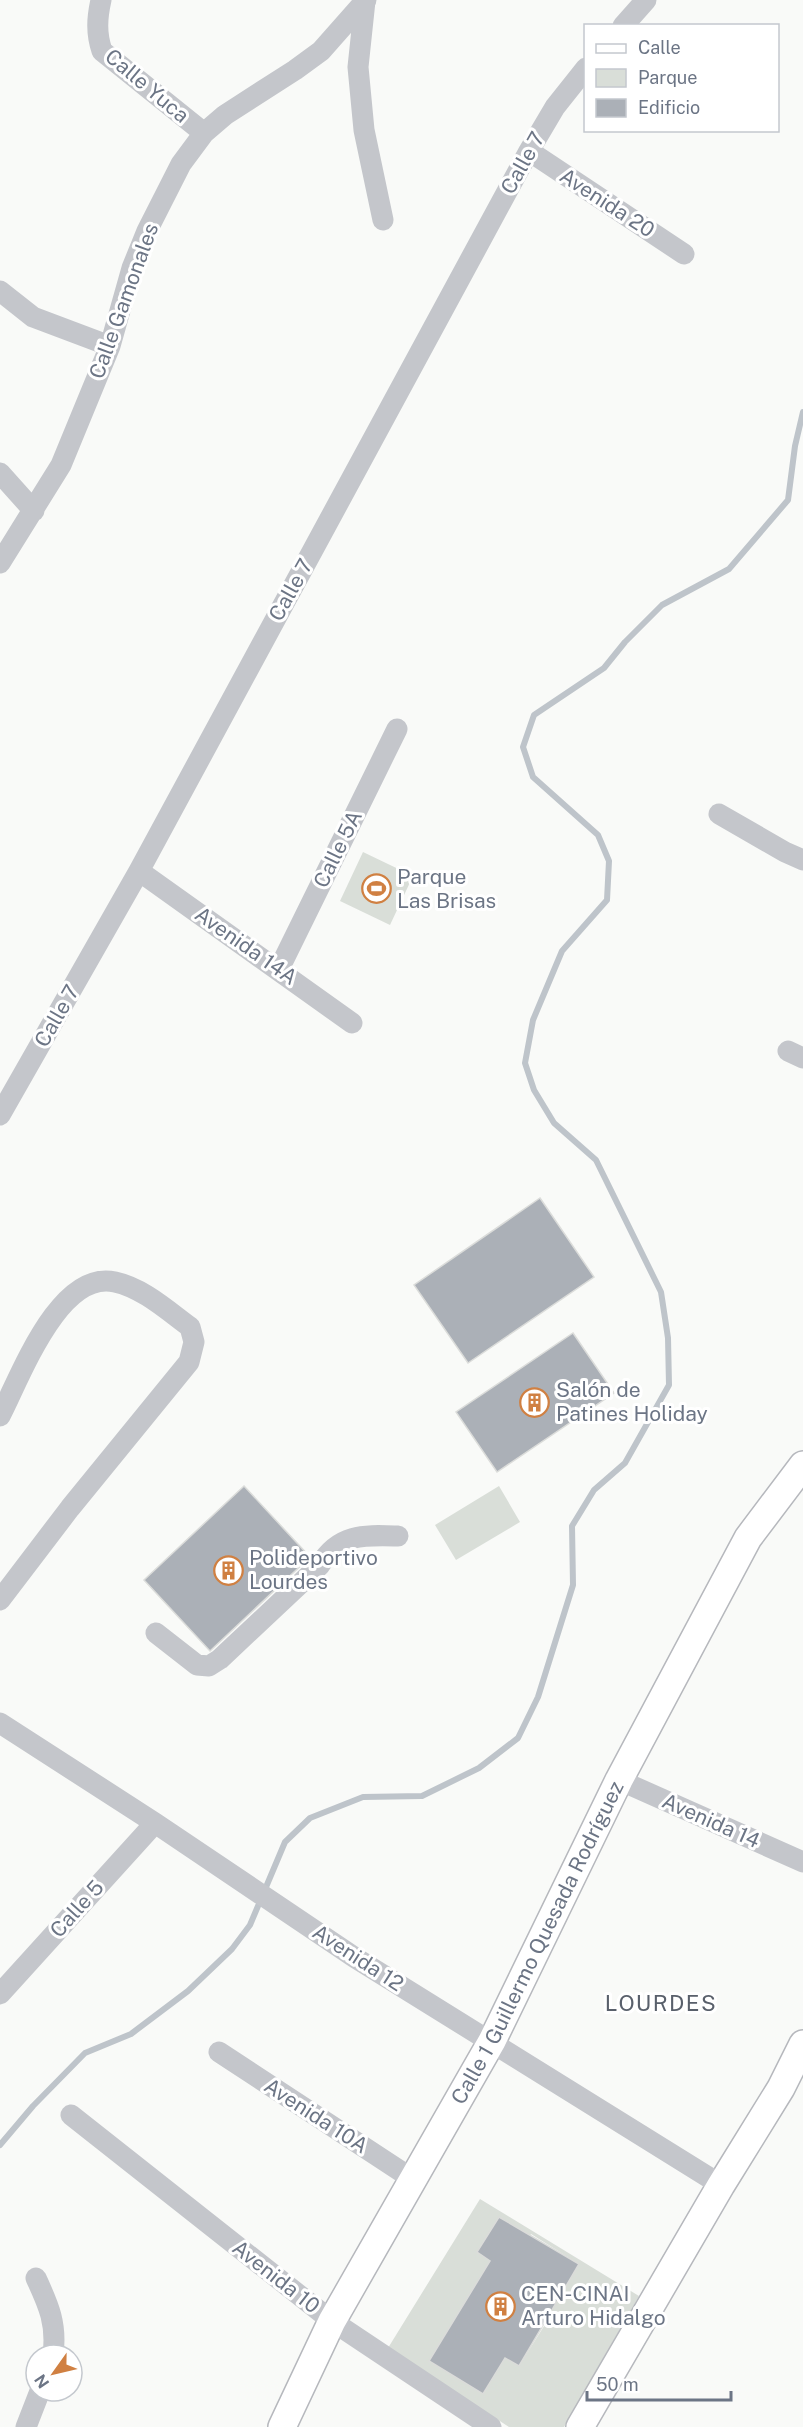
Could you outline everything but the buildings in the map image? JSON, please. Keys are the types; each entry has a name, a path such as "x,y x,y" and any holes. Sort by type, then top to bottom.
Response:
{"main road":[{"name":"Calle 1 Guillermo Quesada Rodríguez","path":"282,2427 332,2320 492,2041 619,1780 748,1538 803,1465"},
{"path":"580,2427 721,2185 781,2088 803,2044"}],"street":[{"name":"Calle Yuca","path":"101,0 97,37 102,51 204,133"},
{"path":"625,24 646,0"},
{"name":"Calle Gamonales","path":"0,563 61,465 110,346 132,268 147,231 181,164 204,133 225,115 321,51 366,1"},
{"path":"366,1 358,67 364,130 383,220"},
{"name":"Calle 7","path":"0,1115 139,871 529,152 555,107 584,69"},
{"name":"Avenida 20","path":"529,152 684,254"},
{"path":"0,291 33,317 110,346"},
{"path":"0,473 34,511"},
{"name":"Calle 5A","path":"279,969 397,729"},
{"path":"719,814 803,860"},
{"name":"Avenida 14A","path":"139,871 352,1023"},
{"path":"0,1416 27,1357 74,1293 89,1283 113,1281 131,1287 190,1327 194,1342 189,1362 70,1508 0,1600"},
{"path":"156,1633 197,1665 209,1666 220,1659 312,1573 320,1565 327,1552 338,1544 364,1535 398,1536"},
{"name":"Avenida 12","path":"0,1723 155,1823 354,1957 721,2185"},
{"name":"Avenida 14","path":"619,1780 803,1862"},
{"name":"Calle 5","path":"0,1994 155,1823"},
{"name":"Avenida 10A","path":"219,2052 414,2180"},
{"name":"Avenida 10","path":"71,2115 332,2320 490,2427"},
{"path":"36,2278 48,2305 56,2335 55,2343"},
{"path":"26,2427 35,2403"}],"green space":[{"name":"Parque Las Brisas","path":"363,852 413,876 390,925 340,901"},
{"path":"499,1486 520,1522 456,1560 435,1525"},
{"path":"480,2199 639,2296 564,2427 509,2427 388,2348","holes":["499,2217 519,2229 512,2264 531,2234 579,2264 559,2297 510,2290 551,2315 519,2366 505,2358 490,2261 477,2252"]}],"waterway":[{"path":"0,2145 33,2106 85,2053 131,2034 188,1991 232,1949 250,1925 285,1842 310,1818 363,1797 422,1796 479,1768 518,1738 538,1697 573,1585 572,1526 594,1490 625,1463 669,1385 668,1338 661,1292 596,1160 554,1123 534,1090 525,1063 533,1020 562,951 607,900 609,861 598,835 533,777 523,747 534,715 604,668 625,642 662,605 729,569 788,500 795,446 803,412"}],"place":[{"name":"Parque Las Brisas","path":"376,889"},
{"name":"Salón de Patines Holiday","path":"535,1402"},
{"name":"Polideportivo Lourdes","path":"228,1570"},
{"name":"CEN-CINAI Arturo Hidalgo","path":"500,2306"}],"district":[{"name":"LOURDES","path":"661,2003"}]}
